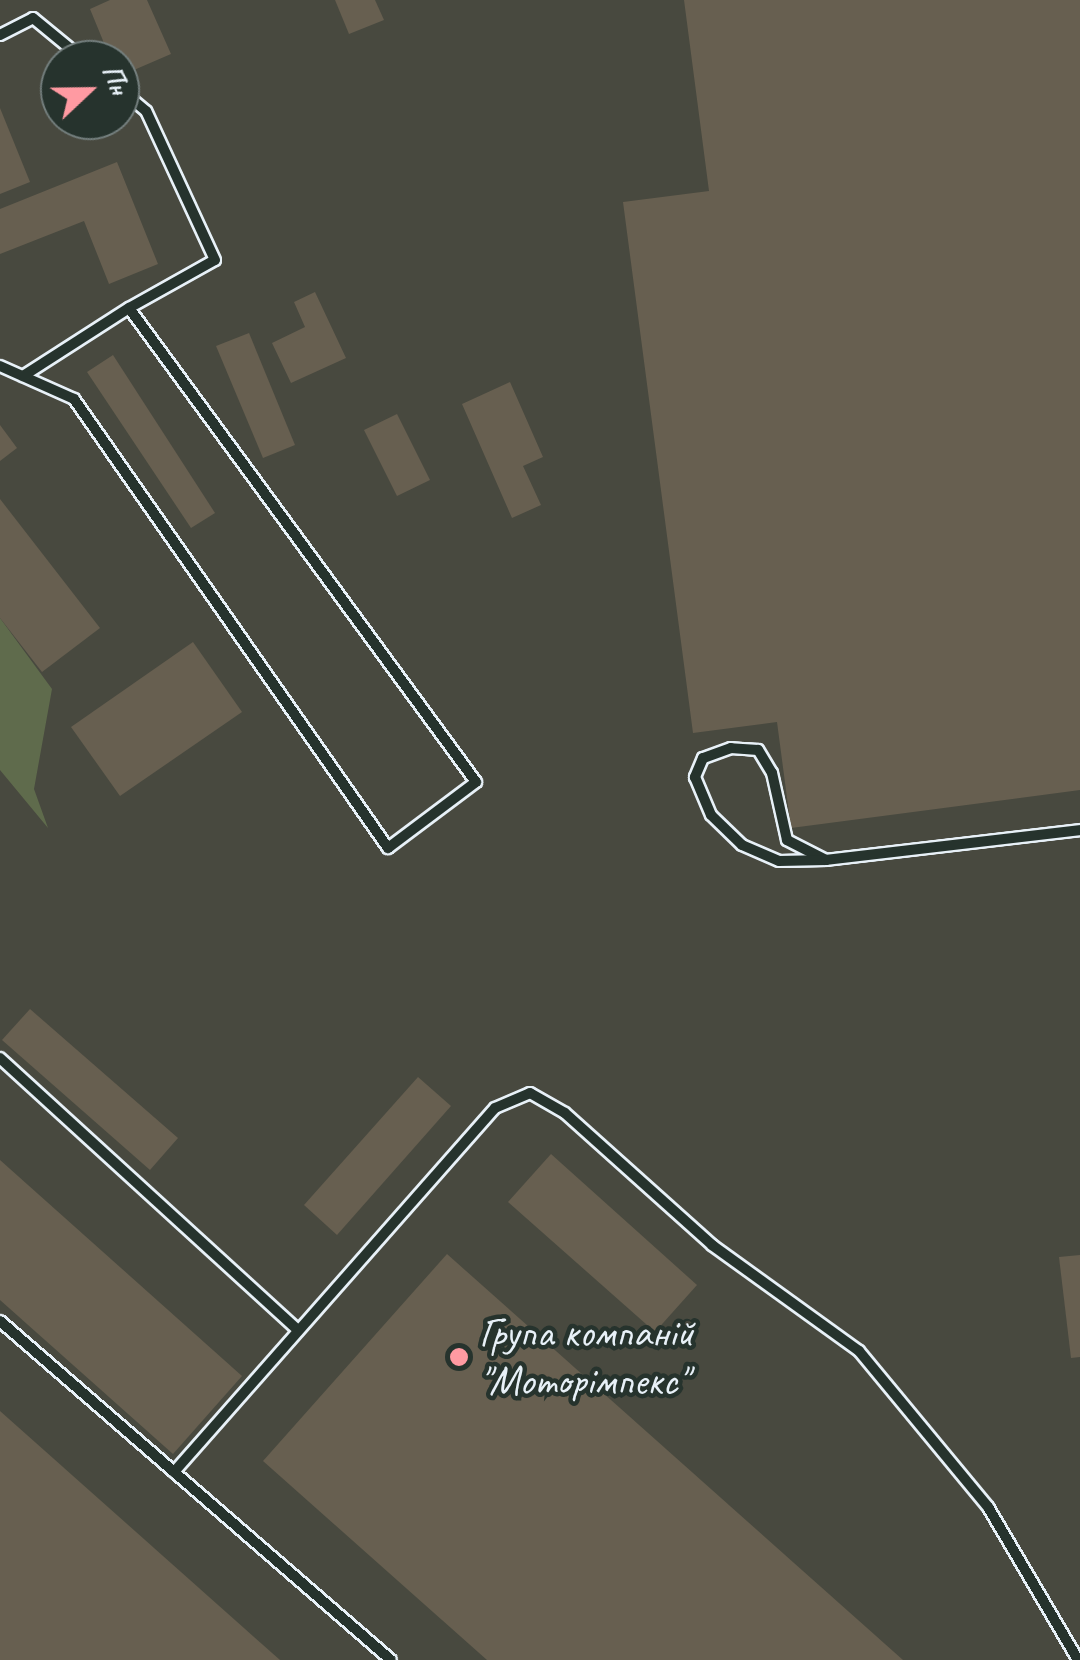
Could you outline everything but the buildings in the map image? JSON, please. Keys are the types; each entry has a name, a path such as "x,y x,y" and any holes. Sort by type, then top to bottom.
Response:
{"lane":[{"path":"0,35 33,18 60,40"},
{"path":"24,376 129,308 215,260 146,111 140,106"},
{"path":"0,366 74,399 388,848 476,782 129,308"},
{"path":"826,860 787,840 772,773 758,750 731,748 702,758 700,794 727,834 779,861 826,860 1080,830"},
{"path":"0,1058 298,1329"},
{"path":"174,1472 495,1108 530,1093 565,1113 712,1245 859,1351 988,1507 1078,1660"},
{"path":"0,1321 391,1660"}],"shaded area":[{"path":"0,0 1080,0 1080,1660 0,1660"}],"green space":[{"path":"0,618 52,689 34,789 48,828 0,770"}],"place":[{"name":"Група компаній \"Моторімпекс\"","path":"459,1357"}]}
